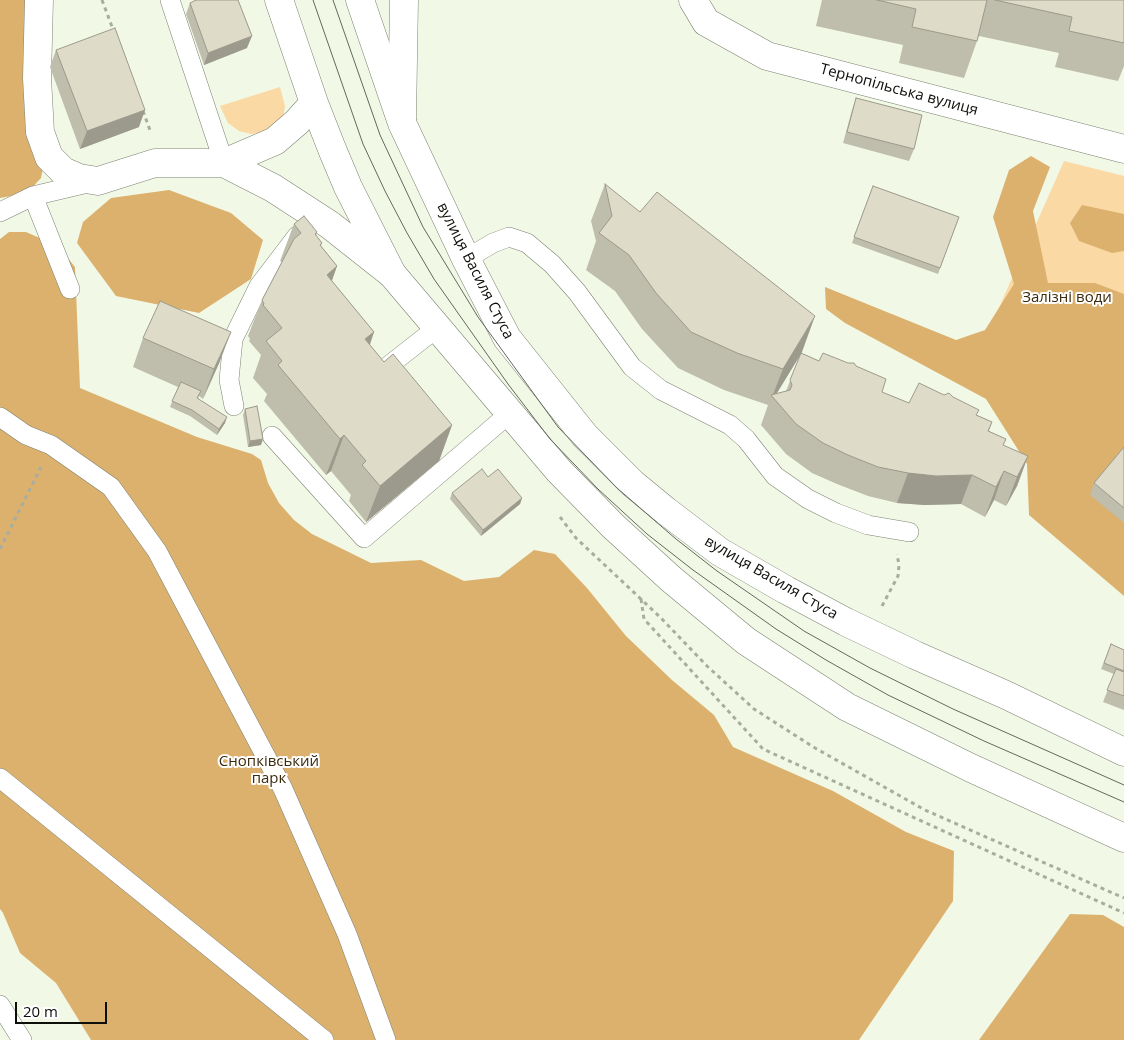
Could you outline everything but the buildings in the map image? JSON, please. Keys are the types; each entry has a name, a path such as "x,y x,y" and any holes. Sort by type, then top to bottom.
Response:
{"main road":[{"path":"39,0 37,78 40,132 49,157 63,171 79,178 98,181 155,163 224,162 274,141 298,122 314,103"},
{"path":"279,0 314,103 332,149 348,187 392,274"},
{"path":"360,0 402,123"},
{"name":"вулиця Василя Стуса","path":"404,0 402,123 466,259 507,338 540,382 585,436 632,483 720,552 846,622 1006,695 1124,752"},
{"name":"Тернопільська вулиця","path":"693,0 706,22 767,56 1124,149"},
{"path":"224,162 272,188 314,214 392,274 559,471 613,526 671,579 746,641 847,707 971,768 1124,838"}],"lane":[{"path":"170,0 224,162"},
{"path":"0,212 33,196 98,181"},
{"path":"33,196 70,289"},
{"path":"234,406 229,380 233,340 259,286 314,214"},
{"path":"466,259 493,242 509,237 527,243 552,264 577,292 632,367 661,390 730,425 746,439 774,476 808,499 836,513 868,525 909,532"},
{"path":"362,387 438,327"},
{"path":"283,441 364,538 510,414"},
{"path":"0,417 26,434 51,446 111,486 157,551 282,789 347,934 386,1040"},
{"path":"0,778 324,1040"},
{"path":"0,1005 22,1040"}],"path":[{"path":"102,0 116,37"},
{"path":"143,110 153,138 155,163"},
{"path":"0,549 51,446"},
{"path":"881,609 894,585"},
{"path":"1124,898 946,820 815,748 754,709 707,666 641,598 644,620 763,749 1124,913"}],"green space":[{"path":"0,0 26,0 44,163 41,178 27,193 0,198"},
{"path":"280,87 285,106 280,123 263,132 251,134 239,131 228,123 220,106"},
{"path":"1031,156 1050,167 1033,211 1048,283 1095,283 1124,294 1124,596 1029,515 1027,464 986,399 845,323 826,309 825,287 956,340 985,330 1014,284 993,217 1009,170"},
{"name":"Залізні води","path":"1064,161 1124,176 1124,401 993,321"},
{"path":"169,190 231,213 263,240 251,279 199,313 116,296 77,243 83,222 111,198"},
{"path":"1082,205 1124,214 1124,251 1112,253 1079,241 1070,223"},
{"name":"Снопківський парк","path":"9,232 26,232 58,246 75,267 80,388 197,437 252,454 261,460 268,483 279,503 294,520 312,534 371,563 421,560 464,581 499,577 534,550 555,554 587,588 626,636 672,680 714,715 733,747 833,791 906,832 954,851 953,901 859,1040 91,1040 56,983 20,953 0,909 0,239"},
{"path":"1070,914 1103,915 1124,927 1124,1040 979,1040"}],"tram line":[{"path":"313,0 363,144 407,233 434,279 508,384 550,439 598,489 647,534 693,570 776,629 826,660 888,695 984,741 1124,802"},
{"path":"333,0 380,135 423,227 478,317 558,427 617,488 676,539 717,571 804,631 870,668 953,709 1124,785"}]}
